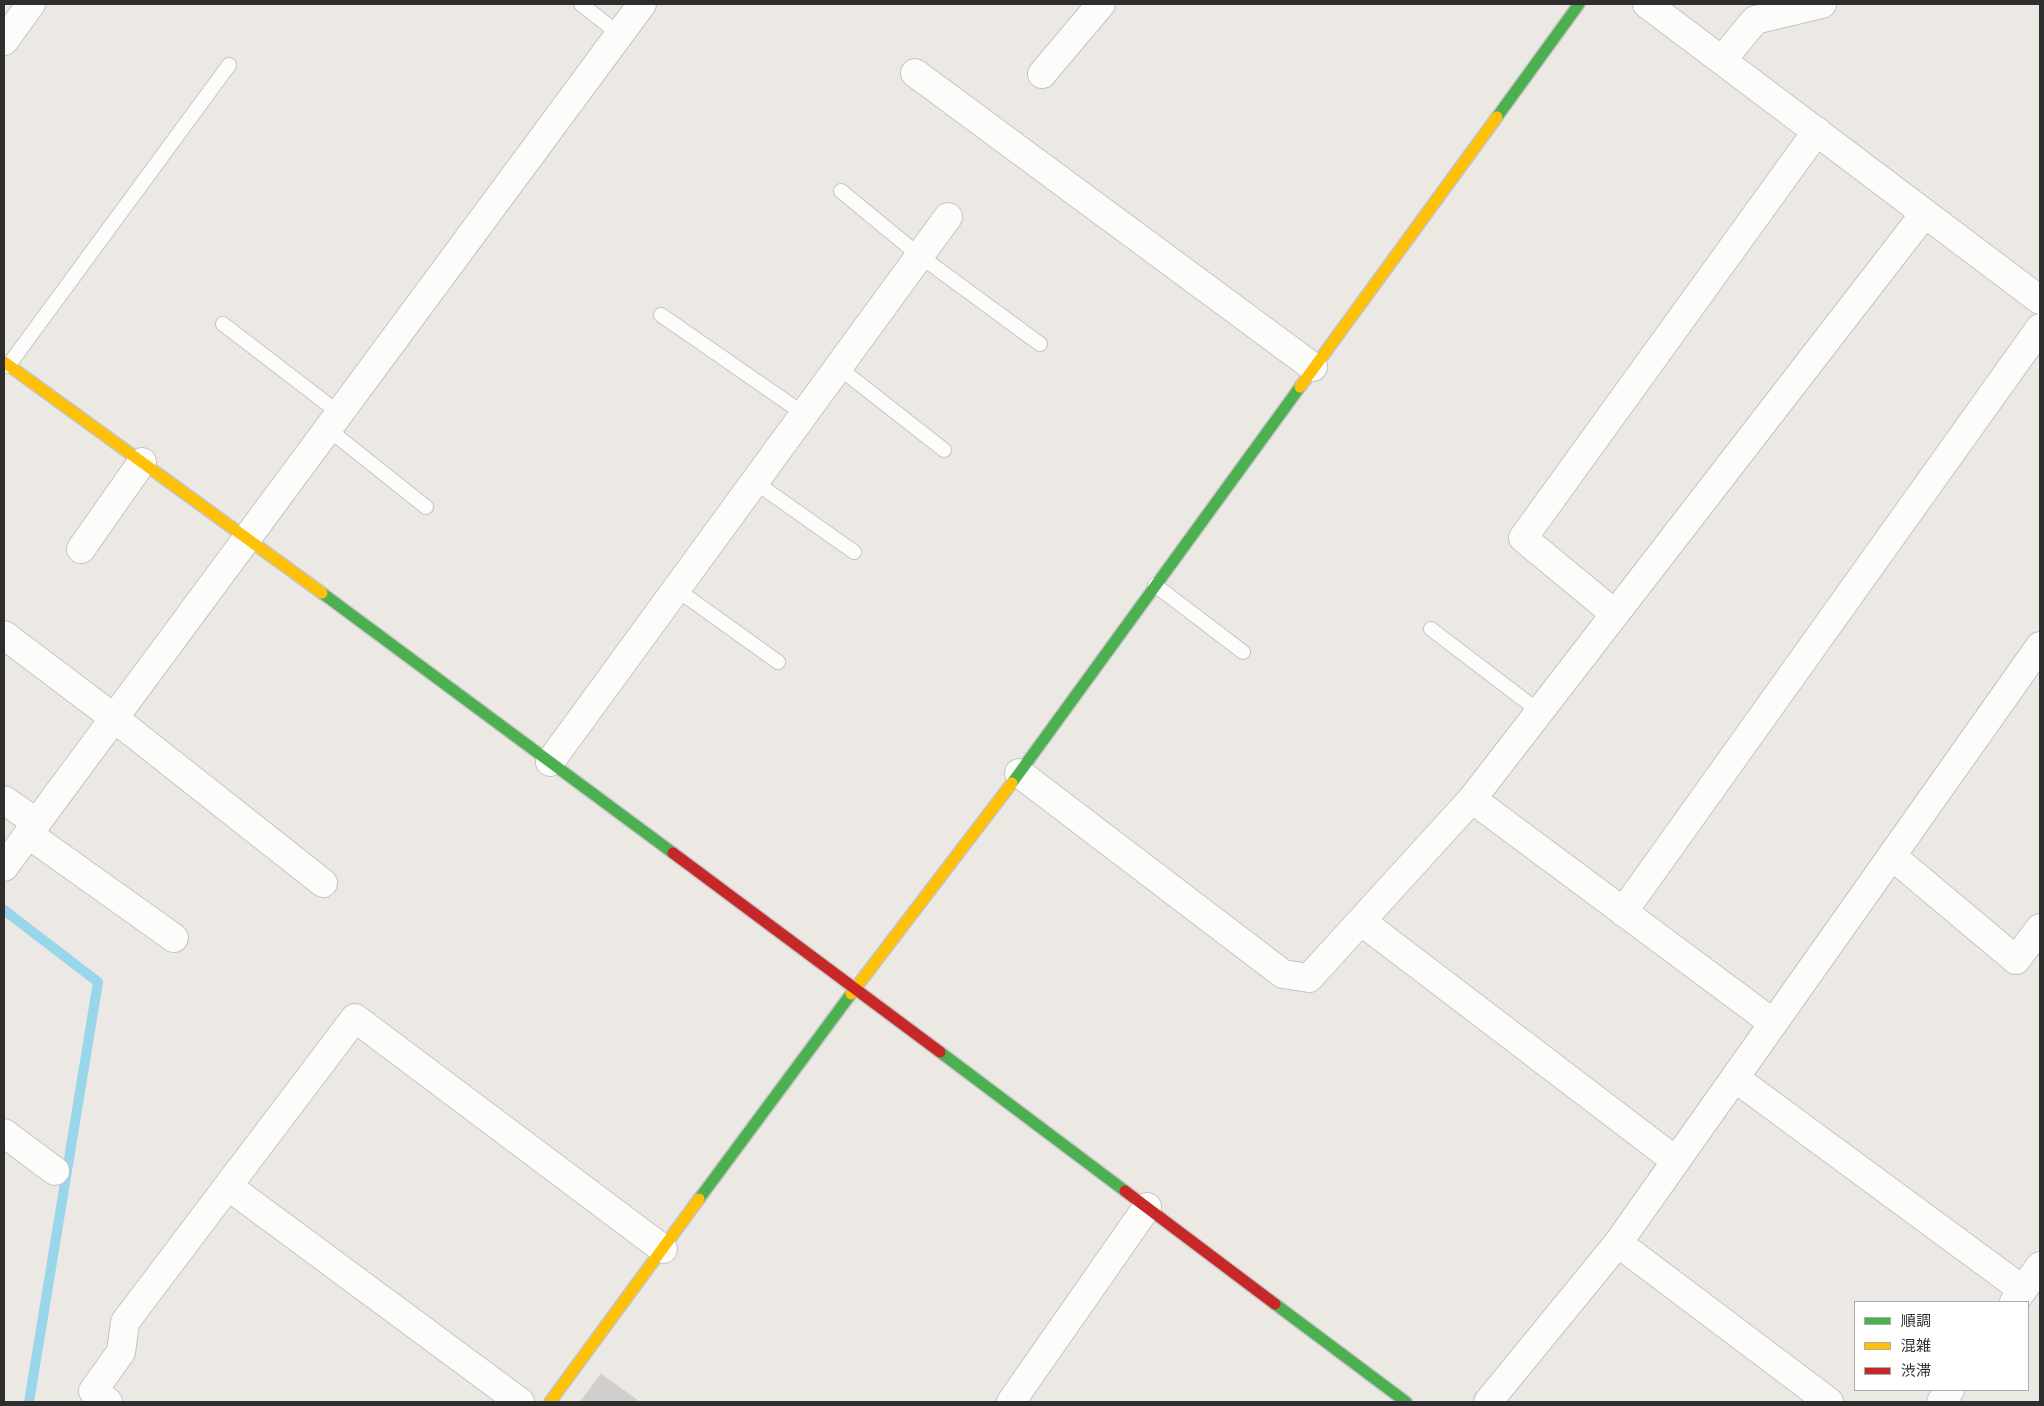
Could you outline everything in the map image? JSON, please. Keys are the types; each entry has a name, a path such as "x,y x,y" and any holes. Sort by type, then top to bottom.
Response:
{"street":[{"path":"4,41 31,4"},
{"path":"4,867 642,4"},
{"path":"1042,74 1101,4"},
{"path":"550,1402 855,988 1018,773 1579,4"},
{"path":"1647,4 1723,59 2040,300"},
{"path":"1723,59 1754,12 1822,4"},
{"path":"915,73 1313,367"},
{"path":"1615,614 1523,538 1817,131"},
{"path":"1018,773 1283,974 1310,978 1472,799 1925,213"},
{"path":"550,762 948,217"},
{"path":"1623,912 2040,328"},
{"path":"6,364 247,538 855,988 1406,1402"},
{"path":"82,549 142,462"},
{"path":"4,635 114,718 323,883"},
{"path":"1488,1402 1618,1243 2040,646"},
{"path":"1472,799 1773,1023"},
{"path":"4,800 32,828 174,938"},
{"path":"1892,856 2016,960 2040,928"},
{"path":"1361,921 1676,1161"},
{"path":"108,1402 93,1391 121,1352 125,1322 356,1018 663,1249"},
{"path":"1735,1078 2018,1296 2040,1266"},
{"path":"4,1133 55,1171"},
{"path":"228,1186 520,1402"},
{"path":"1011,1402 1147,1207"},
{"path":"1618,1243 1828,1402"},
{"path":"1941,1402 1949,1391"}],"lane":[{"path":"581,4 619,34"},
{"path":"6,364 229,65"},
{"path":"841,191 920,256 1040,344"},
{"path":"661,315 804,414"},
{"path":"223,324 333,421 426,507"},
{"path":"838,367 944,450"},
{"path":"755,482 854,552"},
{"path":"1155,585 1243,652"},
{"path":"676,589 778,662"},
{"path":"1431,629 1540,712"}],"building":[{"path":"601,1374 640,1402 580,1402"}],"waterway":[{"path":"4,910 98,982 29,1402"}],"traffic: fast":[{"path":"1497,117 1579,4"},
{"path":"1012,783 1300,387"},
{"path":"322,593 673,853"},
{"path":"699,1199 851,994"},
{"path":"940,1052 1125,1191"},
{"path":"1275,1304 1406,1402"}],"traffic: slow":[{"path":"1300,387 1497,117"},
{"path":"4,362 322,593"},
{"path":"851,994 1012,783"},
{"path":"550,1402 699,1199"}],"traffic: jam":[{"path":"673,853 940,1052"},
{"path":"1125,1191 1275,1304"}]}
